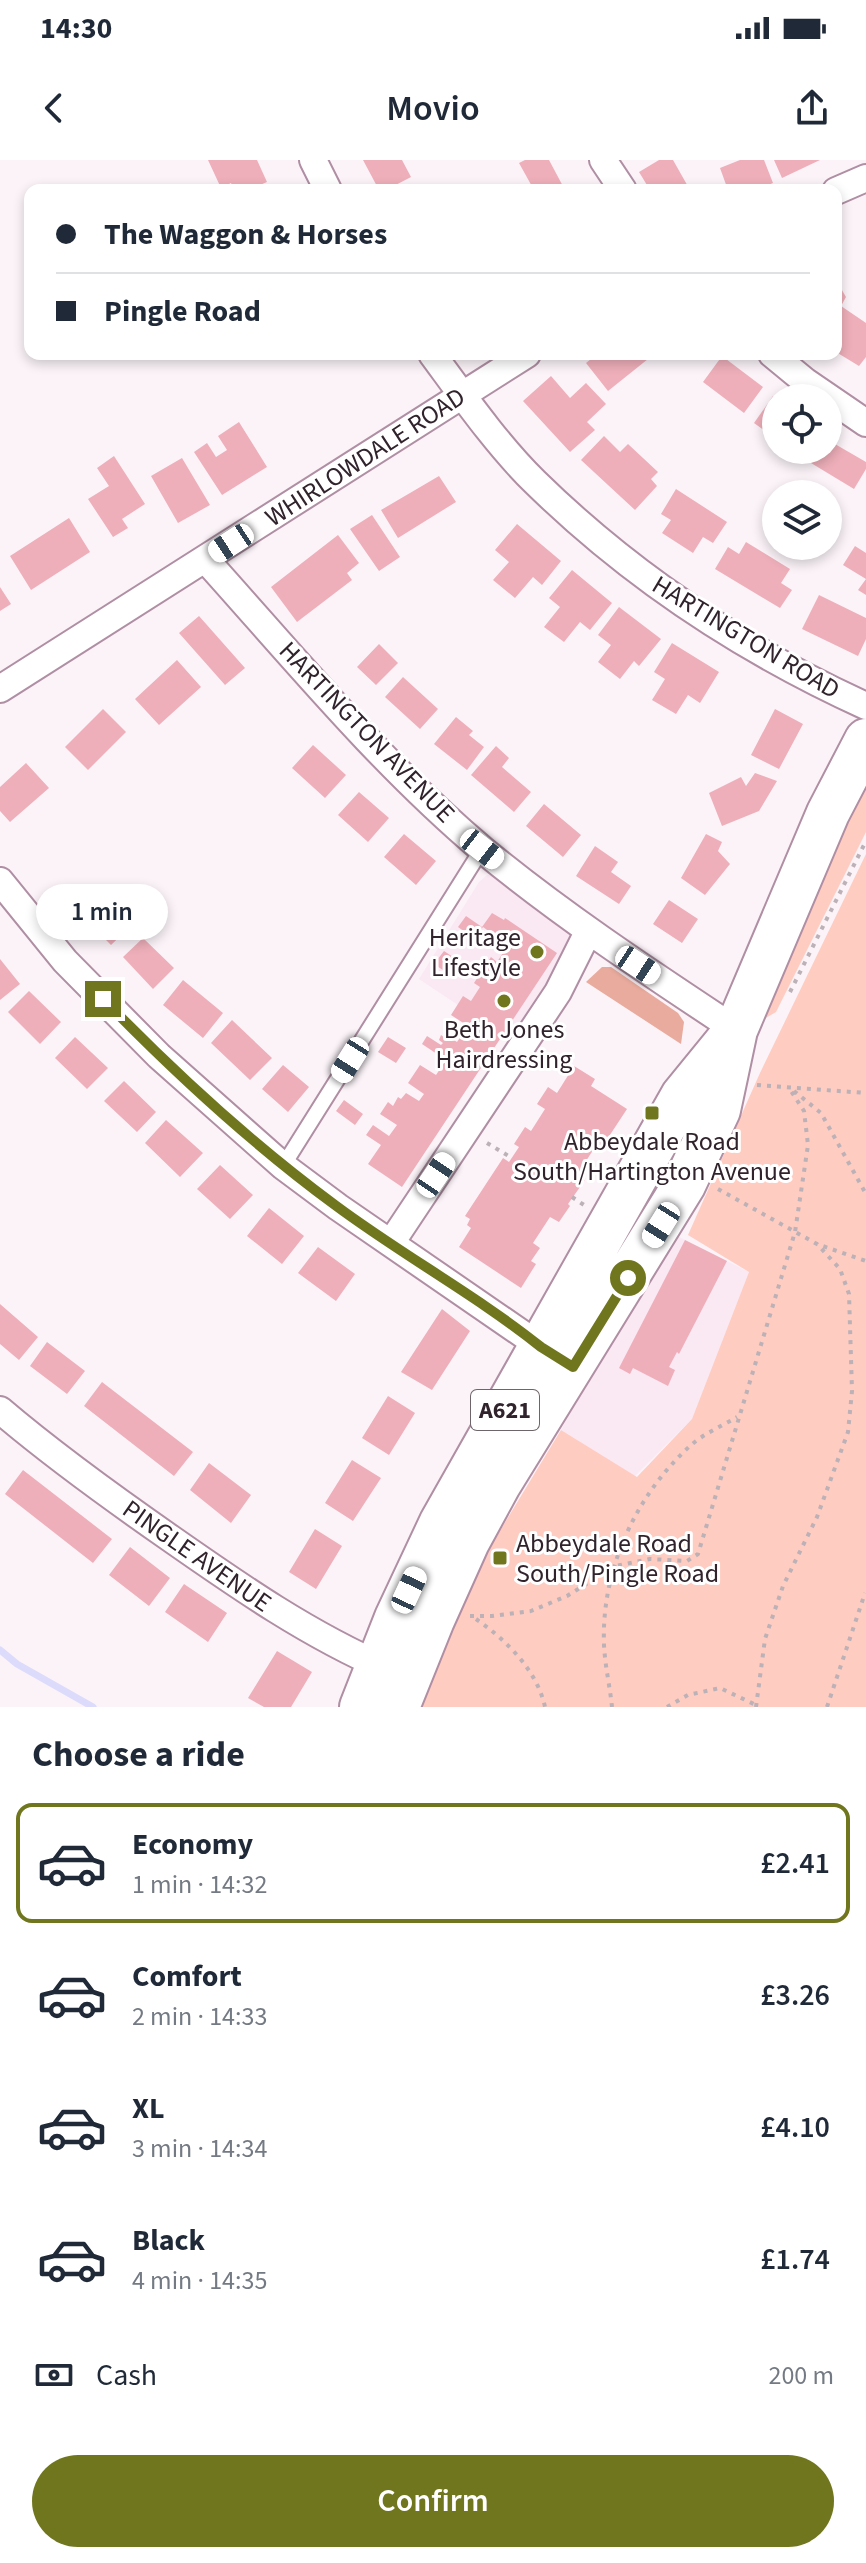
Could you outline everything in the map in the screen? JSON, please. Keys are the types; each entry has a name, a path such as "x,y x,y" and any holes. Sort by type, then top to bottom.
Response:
{"main road":[{"name":"A621","path":"361,1707 394,1683 457,1610 468,1542 499,1485 682,1096 736,1030 828,813 866,740"},
{"name":"A621","path":"394,1683 441,1522 557,1357"}],"street":[{"path":"313,160 325,184"},
{"path":"603,160 619,184"},
{"path":"842,188 866,178"},
{"name":"HARTINGTON ROAD","path":"436,360 533,480 642,575 701,617 745,643 866,706"},
{"name":"WHIRLOWDALE ROAD","path":"0,689 517,360"},
{"path":"779,360 866,423"},
{"name":"HARTINGTON AVENUE","path":"205,559 344,716 400,774 482,849 588,932 736,1030"},
{"path":"0,881 65,961 159,1056 283,1166 557,1357"},
{"path":"391,1243 558,992 588,932"},
{"name":"PINGLE AVENUE","path":"0,1410 42,1446 262,1603 341,1647 394,1683"}],"lane":[{"path":"283,1166 482,849"}],"path":[{"path":"790,992 866,841"},
{"path":"757,1073 752,1085 866,1093"},
{"path":"789,1088 821,1113 866,1194"},
{"path":"457,1610 514,1614 544,1607 615,1566 650,1559 687,1561 698,1554 795,1232 808,1145 804,1111 789,1088"},
{"path":"717,1189 817,1244 866,1261"},
{"path":"667,1707 688,1695 720,1688 756,1706 765,1639 774,1612 783,1586 817,1517 848,1432 852,1391 849,1294 840,1269 817,1244"},
{"path":"612,1707 604,1645 606,1601 615,1566 634,1517 670,1467 691,1445 739,1416"},
{"path":"827,1707 865,1593"},
{"path":"457,1610 495,1632 539,1687 545,1707"}],"shaded area":[{"path":"866,779 866,832 776,1012 764,1019 811,895"},
{"path":"866,854 866,1707 419,1707 478,1567 561,1430 637,1477 692,1419 749,1272 688,1235 760,1073"},
{"path":"487,875 499,876 581,939 512,1041 419,979 479,882"},
{"path":"602,967 611,967 678,1013 684,1022 681,1044 586,982"},
{"path":"677,1236 749,1272 692,1419 635,1476 561,1430 605,1349"}],"building":[{"path":"208,160 257,160 267,182 262,184 219,184"},
{"path":"363,160 402,160 411,177 398,184 376,184"},
{"path":"549,160 562,184 531,184 519,163"},
{"path":"659,160 673,160 687,184 646,184 639,172"},
{"path":"740,160 764,160 773,183 726,184 720,168"},
{"path":"774,160 820,160 782,178"},
{"path":"842,307 866,323 866,357 859,366 842,356"},
{"path":"590,360 647,360 608,391 586,363"},
{"path":"719,360 727,360 762,386 744,413 703,382"},
{"path":"551,376 570,398 586,383 606,404 587,422 595,430 570,452 523,401"},
{"path":"762,412 762,429 754,423"},
{"path":"239,422 267,467 222,495 194,452 207,443 216,457 227,450 218,436"},
{"path":"604,436 620,452 628,444 658,472 651,479 657,486 635,510 581,460"},
{"path":"842,448 866,462 866,469 854,489 813,464 842,464"},
{"path":"114,456 145,504 122,519 128,528 113,537 88,499 109,486 97,468"},
{"path":"182,458 210,505 178,523 151,476"},
{"path":"439,476 456,502 398,538 381,510"},
{"path":"676,489 727,522 713,543 703,537 693,553 662,533 671,520 661,514"},
{"path":"372,515 400,557 379,571 350,529"},
{"path":"69,518 90,552 31,590 10,556"},
{"path":"517,524 561,561 542,585 533,577 515,598 493,580 509,562 495,550"},
{"path":"338,535 359,563 347,573 352,580 297,622 271,587"},
{"path":"746,542 762,552 762,560 775,560 790,569 781,583 792,590 780,608 715,569 728,547 739,554"},
{"path":"855,546 866,553 866,579 843,565"},
{"path":"572,570 612,603 590,630 580,622 564,642 544,627 560,607 549,598"},
{"path":"866,579 866,595 858,590"},
{"path":"0,587 11,604 0,611"},
{"path":"819,595 866,618 866,639 858,656 802,629"},
{"path":"619,607 661,639 639,666 634,661 620,679 598,662 611,645 598,635"},
{"path":"199,616 245,668 225,685 179,633"},
{"path":"672,643 719,672 700,703 688,695 676,714 652,700 665,679 654,672"},
{"path":"379,644 398,663 376,685 357,667"},
{"path":"177,660 201,687 159,725 135,699"},
{"path":"403,677 438,709 420,729 385,697"},
{"path":"103,709 126,732 88,770 65,747"},
{"path":"775,709 803,724 779,769 751,755"},
{"path":"456,717 473,731 469,735 484,747 467,770 434,744"},
{"path":"313,745 346,775 325,798 292,768"},
{"path":"496,746 509,758 502,767 531,792 514,812 471,775"},
{"path":"26,763 49,788 10,822 0,811 0,787"},
{"path":"755,773 777,781 759,811 722,826 709,793 741,777 746,786"},
{"path":"359,792 389,818 368,842 338,815"},
{"path":"544,804 581,835 563,857 526,826"},
{"path":"404,834 436,861 416,885 384,857"},
{"path":"706,834 722,842 718,851 730,864 705,895 681,878"},
{"path":"595,846 618,862 611,872 631,886 619,904 576,876"},
{"path":"100,891 133,924 111,945 78,912"},
{"path":"669,900 698,919 682,943 653,924"},
{"path":"492,913 505,918 557,953 402,1187 368,1164 381,1145 366,1135 373,1125 389,1136 397,1125 380,1114 388,1102 393,1106 398,1097 401,1099 406,1093 419,1101 424,1094 408,1083 420,1065 436,1075 446,1060 422,1044 427,1036 441,1045 441,1035 457,1042 468,1026 451,1015 463,996 471,1001 480,987 474,983 491,957 497,962 508,945 483,927 475,939 458,927 466,916 482,927"},
{"path":"143,938 174,968 153,989 123,957"},
{"path":"444,951 462,963 453,977 434,964"},
{"path":"0,959 20,984 0,1000"},
{"path":"183,980 223,1013 203,1038 163,1005"},
{"path":"29,991 61,1022 40,1044 8,1012"},
{"path":"232,1020 272,1058 250,1080 211,1043"},
{"path":"75,1037 108,1068 87,1089 55,1058"},
{"path":"388,1037 406,1048 396,1063 378,1052"},
{"path":"283,1065 309,1087 288,1112 262,1089"},
{"path":"574,1066 595,1079 591,1086 627,1109 602,1147 597,1144 577,1175 585,1180 559,1222 550,1217 533,1243 540,1248 531,1261 536,1264 521,1288 459,1247 471,1228 467,1225 470,1219 465,1216 503,1158 509,1162 519,1147 514,1144 525,1127 531,1131 545,1109 537,1104 548,1087 557,1093"},
{"path":"124,1081 156,1112 137,1132 104,1101"},
{"path":"344,1100 363,1114 355,1125 336,1111"},
{"path":"166,1120 203,1153 180,1177 145,1143"},
{"path":"220,1165 253,1195 230,1219 197,1189"},
{"path":"269,1208 304,1236 282,1264 247,1236"},
{"path":"685,1240 727,1261 679,1354 677,1352 669,1367 675,1370 668,1386 633,1368 630,1374 619,1368"},
{"path":"318,1247 355,1274 336,1301 298,1273"},
{"path":"0,1304 38,1337 19,1360 0,1344"},
{"path":"442,1309 470,1331 432,1390 401,1372"},
{"path":"47,1342 85,1371 67,1394 30,1366"},
{"path":"102,1382 193,1452 174,1476 84,1406"},
{"path":"388,1396 415,1413 389,1455 362,1438"},
{"path":"352,1460 381,1478 353,1521 325,1503"},
{"path":"209,1463 251,1495 231,1523 190,1490"},
{"path":"23,1470 112,1539 93,1563 5,1494"},
{"path":"315,1529 342,1546 316,1589 289,1572"},
{"path":"130,1547 170,1578 149,1606 109,1575"},
{"path":"184,1584 227,1613 208,1642 165,1612"},
{"path":"277,1651 312,1672 291,1707 264,1707 248,1698"}],"waterway":[{"path":"0,1650 17,1664 93,1707"}],"place":[{"name":"Heritage Lifestyle","path":"537,952"},
{"name":"Beth Jones Hairdressing","path":"504,1001"},
{"name":"Abbeydale Road South/Hartington Avenue","path":"652,1113"},
{"name":"Abbeydale Road South/Pingle Road","path":"500,1558"}],"route":[{"path":"103,999 159,1056 283,1166 573,1367 628,1278"}]}
